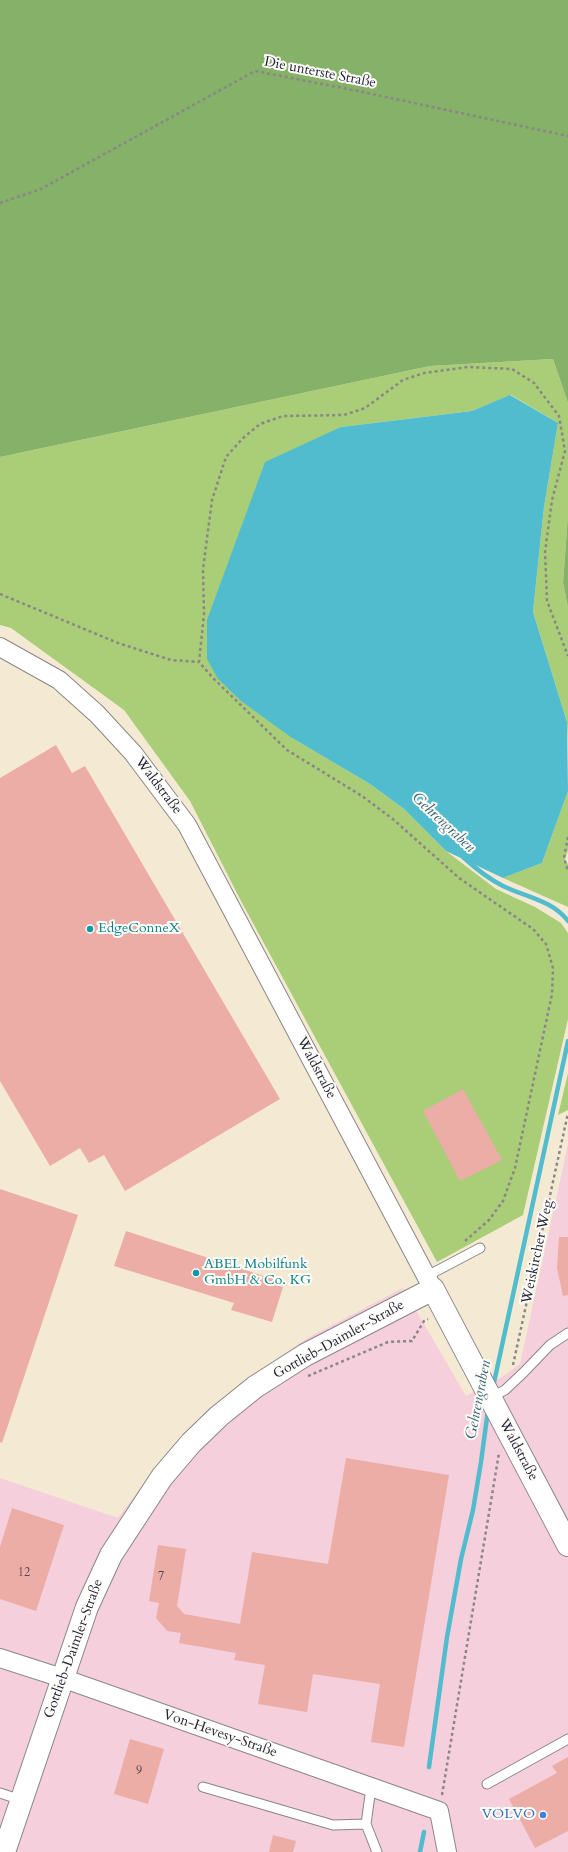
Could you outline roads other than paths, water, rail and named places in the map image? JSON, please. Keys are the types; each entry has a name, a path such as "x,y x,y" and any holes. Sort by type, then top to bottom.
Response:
{"street":[{"name":"Waldstraße","path":"0,647 59,680 98,714 134,753 187,824 444,1310 495,1396 515,1445 568,1543"},
{"name":"Gottlieb-Daimler-Straße","path":"4,1852 87,1607 111,1555 162,1477 191,1443 219,1416 255,1386 430,1282"},
{"name":"Von-Hevesy-Straße","path":"0,1658 62,1678 439,1811 447,1852"}],"lane":[{"path":"430,1282 460,1259 480,1248"},
{"path":"495,1396 524,1372 550,1345 568,1333"},
{"path":"486,1784 568,1739"},
{"path":"203,1787 333,1825 366,1824"},
{"path":"372,1787 366,1824 378,1852"},
{"path":"0,1793 21,1800"}],"water":[{"path":"510,395 558,423 544,507 533,612 567,722 568,791 542,863 503,878 446,851 404,809 370,784 292,738 241,701 218,679 207,659 207,620 265,462 341,427 472,411"}],"waterway":[{"name":"Gehrengraben","path":"463,857 493,880 511,890 538,900 554,908 568,921"},
{"name":"Gehrengraben","path":"493,1387 568,1041"},
{"name":"Gehrengraben","path":"429,1767 447,1637 461,1559 473,1510 488,1410"},
{"name":"Gehrengraben","path":"420,1852 424,1832"}],"place":[{"name":"EdgeConneX","path":"90,929"},
{"name":"ABEL Mobilfunk GmbH & Co. KG","path":"196,1273"},
{"name":"VOLVO","path":"543,1815"}]}
